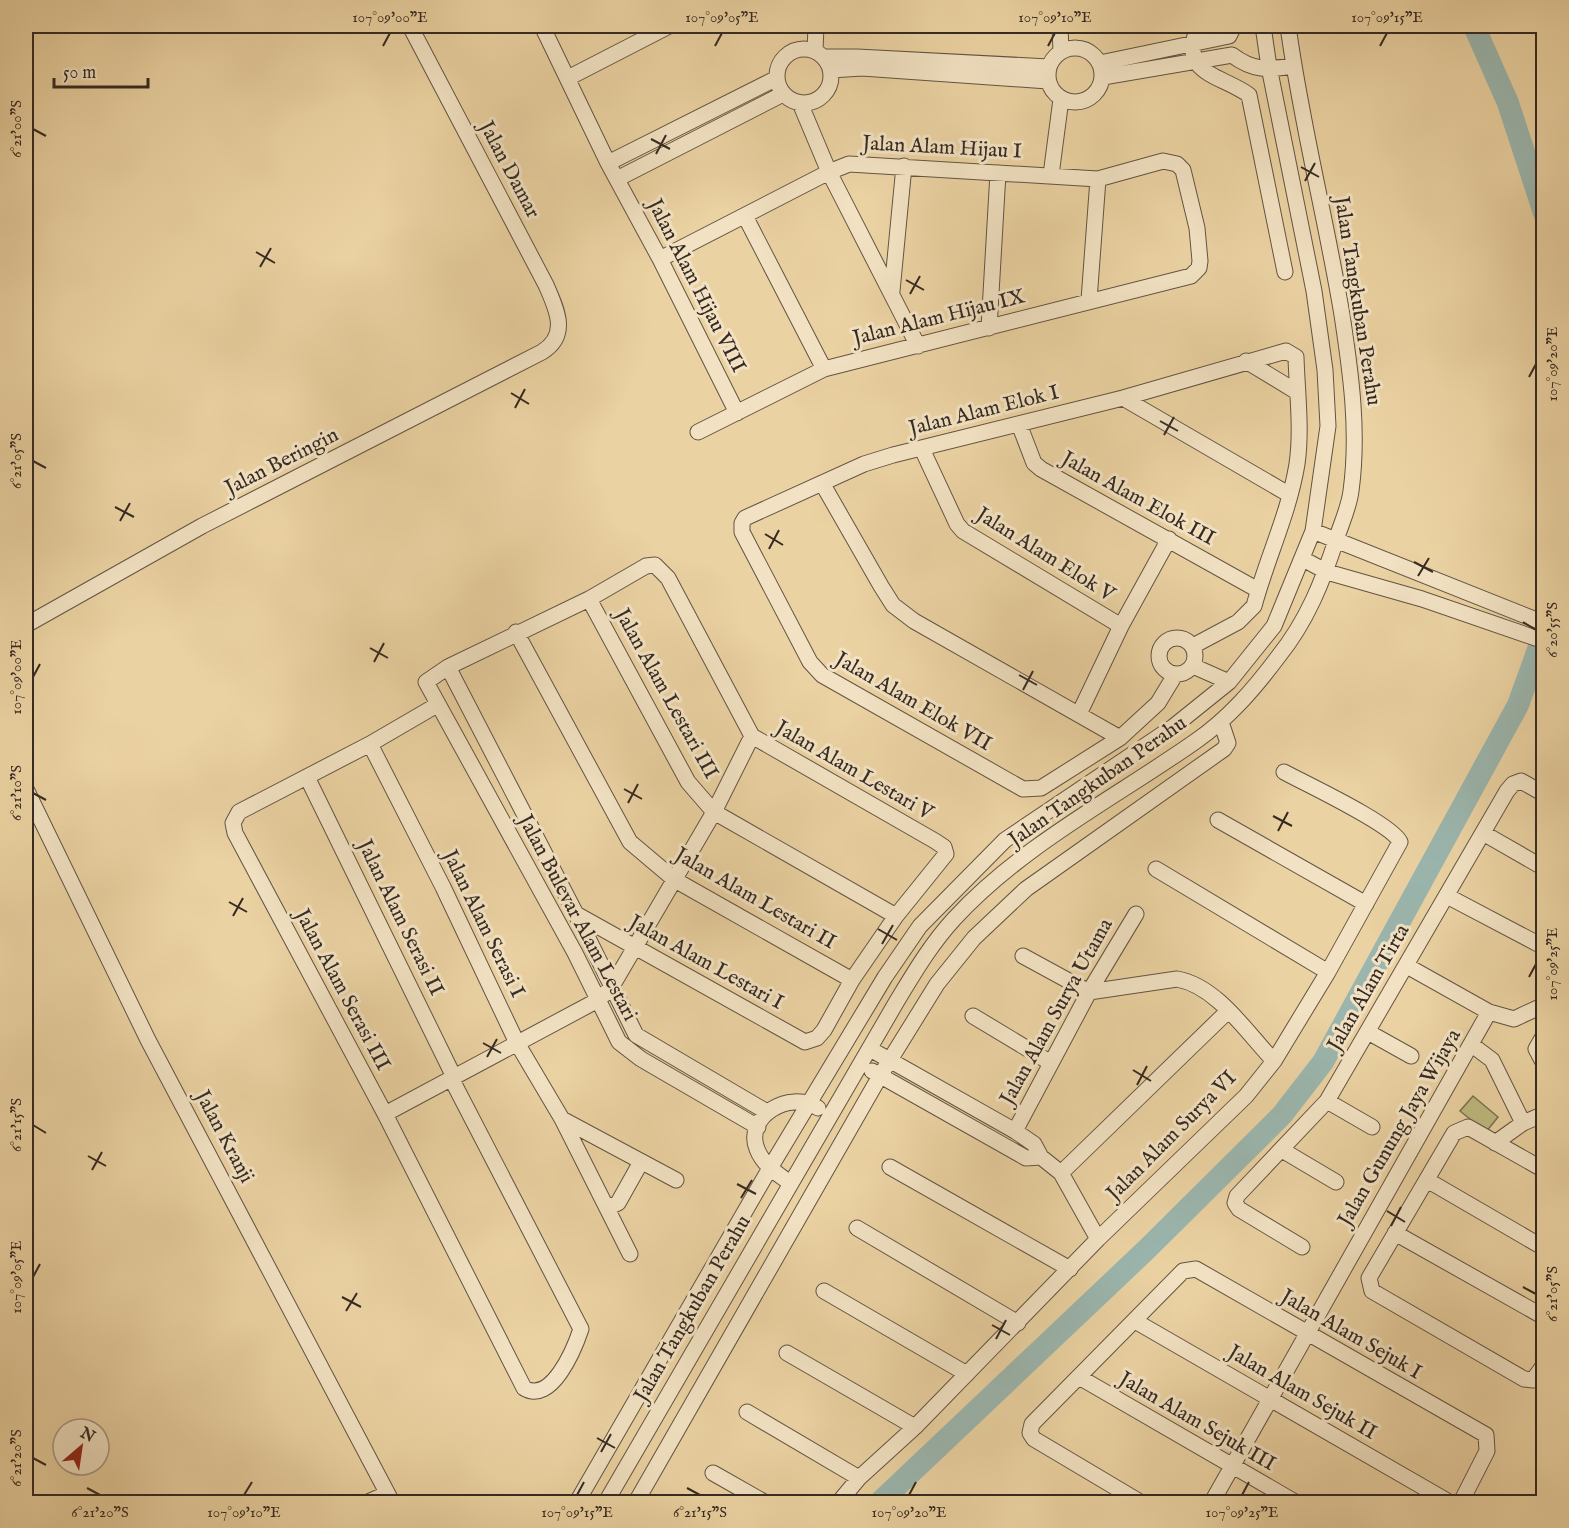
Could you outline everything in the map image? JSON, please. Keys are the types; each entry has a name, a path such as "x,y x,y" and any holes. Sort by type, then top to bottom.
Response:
{"street":[{"name":"Jalan Damar","path":"410,26 546,285 560,322 557,337"},
{"name":"Jalan Alam Hijau VIII","path":"542,26 608,164 660,259 737,413"},
{"path":"568,78 653,29 669,26"},
{"path":"816,26 823,60 831,81 820,99 800,103 783,94 777,78 778,67 784,58 792,51 804,49 823,60 862,68 1048,74"},
{"path":"1060,26 1061,52 1048,74 1053,91 1061,99 1075,103 1088,100 1099,90 1101,70 1093,54 1083,49 1071,48 1061,52"},
{"path":"1199,26 1193,43 1196,60 1208,75 1250,95 1285,272"},
{"name":"Jalan Tangkuban Perahu","path":"577,1503 770,1168 885,977 920,926 1005,840 1173,726 1229,682 1274,626 1304,559 1313,531 1328,426 1325,370 1314,288 1269,70 1263,26"},
{"name":"Jalan Tangkuban Perahu","path":"606,1503 790,1183 897,1001 936,941 979,895 1012,867 1097,804 1196,741 1221,722 1249,694 1290,642 1304,620 1327,572 1350,495 1354,428 1350,365 1293,66 1288,26"},
{"path":"1101,70 1231,31 1232,55"},
{"path":"1101,70 1232,55 1252,68 1269,70 1293,66"},
{"path":"608,164 777,78"},
{"path":"617,179 783,94"},
{"path":"1051,175 1061,99"},
{"path":"800,103 829,172 892,291 918,346"},
{"name":"Jalan Alam Hijau I","path":"660,259 829,172 849,164 1098,179 1170,161 1183,170 1192,199 1197,228 1199,268"},
{"path":"892,291 904,166"},
{"path":"989,328 998,173"},
{"path":"1089,300 1098,179"},
{"path":"746,216 824,369"},
{"name":"Jalan Alam Hijau IX","path":"698,432 824,369 989,328 1089,300 1185,279 1199,268"},
{"path":"1314,288 1337,289"},
{"name":"Jalan Beringin","path":"26,625 202,526 542,352 557,337"},
{"name":"Jalan Alam Elok I","path":"742,523 745,518 864,464 1123,398 1286,351 1292,352 1296,357 1297,392"},
{"path":"1193,646 1247,615 1254,606 1278,538 1297,463 1300,428 1297,392 1246,361"},
{"path":"1123,398 1290,495"},
{"name":"Jalan Alam Elok III","path":"1019,424 1034,463 1041,469 1258,590"},
{"name":"Jalan Alam Elok V","path":"922,449 957,524 963,531 1121,626"},
{"path":"822,483 894,605 914,621 1119,738 1158,703 1175,675"},
{"name":"Jalan Alam Elok VII","path":"742,523 742,532 810,662 822,675 1023,789 1041,788 1119,738"},
{"path":"1313,531 1544,623"},
{"path":"1079,714 1121,626 1169,540"},
{"path":"1304,559 1327,572 1422,599 1544,641"},
{"name":"Jalan Alam Lestari V","path":"589,599 646,566 655,565 668,578 752,736 944,847 946,854 896,916"},
{"path":"1422,599 1427,577"},
{"path":"448,667 516,632 589,599"},
{"name":"Jalan Alam Lestari III","path":"589,599 688,782 714,812 896,916"},
{"name":"Jalan Alam Lestari II","path":"516,632 630,842 675,880 852,980"},
{"path":"1174,638 1184,639 1193,646 1196,656 1193,666 1185,673 1175,675 1165,670 1159,662 1159,651 1164,642 1174,638"},
{"path":"1193,666 1229,682"},
{"name":"Jalan Bulevar Alam Lestari","path":"753,1124 625,1047 614,1033 598,999 426,681 448,667 636,1035 762,1109"},
{"name":"Jalan Alam Serasi III","path":"437,705 370,744 239,812 233,823 235,833 384,1114 524,1388"},
{"path":"636,1503 880,1076 937,984 974,938 1026,889 1224,750 1228,743 1221,722"},
{"path":"384,1114 598,999 611,988 714,812 752,736"},
{"name":"Jalan Alam Serasi I","path":"370,744 443,887 517,1042 562,1119 630,1254"},
{"name":"Jalan Alam Surya VI","path":"839,1503 860,1478 915,1427 1098,1239 1246,1096 1274,1061 1328,972 1399,845 1397,836 1284,772"},
{"name":"Jalan Alam Serasi II","path":"307,777 453,1077 581,1329 551,1385 541,1392 531,1392 524,1388"},
{"name":"Jalan Alam Tirta","path":"1302,1247 1239,1209 1235,1203 1237,1196 1327,1101 1513,784 1521,781 1544,794"},
{"path":"1082,786 1097,804"},
{"name":"Jalan Kranji","path":"26,789 148,1040 389,1498"},
{"path":"1218,820 1366,904"},
{"path":"1483,833 1544,868"},
{"path":"1012,867 1026,889"},
{"path":"1156,868 1328,972"},
{"path":"1447,896 1540,945"},
{"name":"Jalan Alam Lestari I","path":"576,914 806,1042 817,1038 852,980"},
{"name":"Jalan Alam Surya Utama","path":"1015,1131 1089,992 1136,914"},
{"path":"852,980 896,916"},
{"path":"1023,956 1089,992 1177,979 1189,981 1204,990 1274,1061"},
{"path":"1407,966 1489,1012 1514,1019 1544,1005"},
{"path":"1061,1173 1227,1012"},
{"name":"Jalan Gunung Jaya Wijaya","path":"1212,1503 1489,1012"},
{"path":"974,1016 1051,1063"},
{"path":"1368,1032 1411,1056"},
{"path":"1541,1038 1536,1048 1544,1064"},
{"path":"1472,1045 1492,1060 1523,1123"},
{"path":"870,1049 1034,1144 1041,1157 1061,1173 1098,1239"},
{"path":"860,1065 1026,1158 1041,1157"},
{"path":"931,1104 940,1089"},
{"path":"790,1183 770,1168 758,1151 753,1124 762,1109 800,1100 830,1115"},
{"path":"1327,1101 1372,1127"},
{"path":"1495,1143 1523,1123 1544,1114"},
{"path":"562,1119 676,1180"},
{"path":"1544,1170 1468,1127 1460,1128 1454,1133 1395,1233 1369,1278 1368,1284 1372,1291 1524,1379 1533,1380 1544,1365"},
{"path":"1282,1150 1336,1182"},
{"path":"607,1208 618,1203 641,1162"},
{"path":"891,1167 1070,1269"},
{"path":"1427,1180 1544,1248"},
{"path":"857,1228 1018,1323"},
{"path":"1395,1233 1544,1317"},
{"name":"Jalan Alam Sejuk I","path":"1134,1321 1183,1271 1196,1269 1486,1436 1487,1450 1461,1503"},
{"path":"824,1291 967,1374"},
{"path":"1134,1321 1032,1424 1030,1433 1034,1439 1140,1503"},
{"name":"Jalan Alam Sejuk II","path":"1134,1321 1449,1503"},
{"path":"693,1351 705,1379"},
{"path":"787,1353 915,1427"},
{"name":"Jalan Alam Sejuk III","path":"1079,1377 1295,1503"},
{"path":"673,1385 705,1379"},
{"path":"747,1412 860,1478"},
{"path":"713,1473 764,1503"},
{"path":"368,1503 389,1498"}],"shaded area":[{"path":"1473,1096 1498,1117 1486,1132 1460,1111"}],"waterway":[{"path":"1474,26 1508,103 1544,213"},
{"path":"880,1502 1146,1250 1282,1115 1323,1062 1518,705 1544,633"}]}
